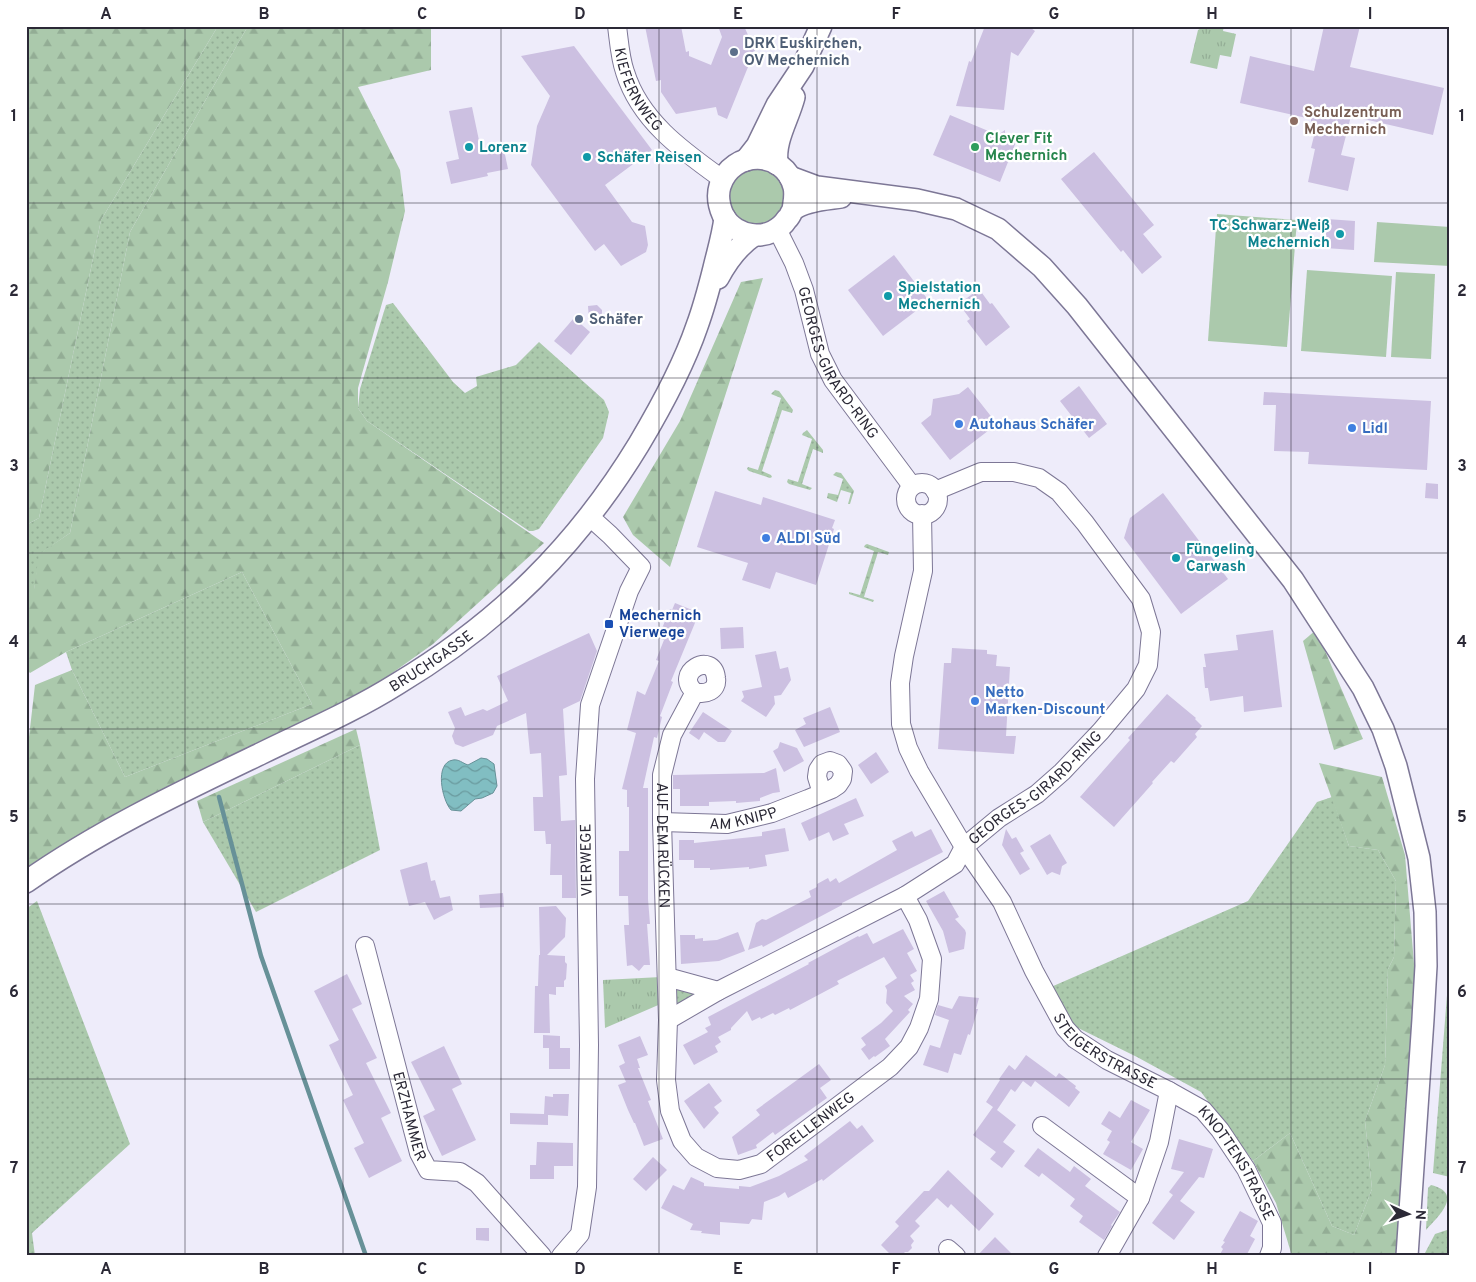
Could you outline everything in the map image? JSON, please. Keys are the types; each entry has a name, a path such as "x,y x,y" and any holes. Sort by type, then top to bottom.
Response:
{"main road":[{"path":"821,26 803,66 790,110 778,141 783,171 794,188 793,210 784,224 777,229 770,233 754,235 733,227 725,218 720,209 718,199 722,179 728,170 737,164 757,158 768,160 783,171 817,187 917,200 956,209 998,230 1042,267 1077,306 1292,580 1363,688 1383,729 1396,766 1419,858 1425,912 1426,966 1407,1256"},
{"path":"746,160 757,146 777,105 803,66"},
{"path":"793,210 817,200 866,194"},
{"name":"BRUCHGASSE","path":"26,882 130,819 396,686 478,630 526,588 590,517 627,464 654,418 691,343 706,300 722,239 725,218"},
{"name":"BRUCHGASSE","path":"706,300 732,255 754,235"}],"street":[{"name":"KIEFERNWEG","path":"617,26 624,71 634,94 648,116 653,123 693,159 722,179"},
{"name":"GEORGES-GIRARD-RING","path":"777,229 794,263 804,290 820,354 833,380 912,486"},
{"name":"GEORGES-GIRARD-RING","path":"922,514 923,571 904,656 900,683 901,724 908,748 918,771 964,847 999,818 1037,794 1062,772 1101,731 1136,689 1148,665 1151,632 1141,599 1116,564 1059,492 1039,478 1014,472 981,472 935,491"},
{"path":"923,483 929,485 935,491 938,499 934,510 922,514 913,512 909,507 906,496 912,486 923,483"},
{"name":"VIERWEGE","path":"561,1256 580,1234 587,1187 589,1045 585,778 590,705 629,591 641,567 590,517"},
{"name":"AUF DEM RÜCKEN","path":"668,1013 662,775 672,735 695,692"},
{"name":"AM KNIPP","path":"662,822 727,824 772,813 822,793"},
{"path":"668,1013 718,991 905,896 955,864 964,847"},
{"name":"STEIGERSTRASSE","path":"964,847 1002,902 1034,970 1065,1028 1075,1039 1106,1060 1169,1091 1159,1142 1140,1198 1107,1256"},
{"name":"FORELLENWEG","path":"668,1013 666,1080 670,1111 682,1141 696,1157 717,1168 739,1170 761,1164 890,1067 909,1046 919,1028 929,999 932,959 918,920 905,896"},
{"name":"ERZHAMMER","path":"365,946 419,1153 428,1170 460,1172 477,1183 542,1256"},
{"path":"667,977 718,991"},
{"name":"KNOTTENSTRASSE","path":"1169,1091 1203,1110 1220,1130 1246,1169 1272,1223 1272,1248 1269,1256"},
{"path":"1042,1126 1140,1198"}],"green space":[{"path":"26,26 218,26 101,220 39,518 26,525"},
{"path":"218,26 248,26 130,232 70,533 40,554 34,590 26,590 26,525 39,518 101,220"},
{"path":"248,26 431,26 431,70 358,87 400,170 405,211 388,282 358,388 358,408 367,421 544,543 433,644 346,706 26,869 26,763 35,685 72,670 125,777 312,704 242,572 66,652 30,673 26,669 26,590 34,589 39,554 70,533 130,232"},
{"path":"1205,26 1224,26 1223,31 1236,34 1231,57 1220,55 1217,69 1190,63 1198,30"},
{"path":"753,168 766,170 776,176 782,183 784,191 785,200 783,208 772,222 762,227 744,225 727,204 732,181"},
{"path":"1217,214 1297,220 1287,347 1208,341"},
{"path":"1377,222 1450,227 1450,266 1374,262"},
{"path":"1307,270 1392,276 1386,357 1301,351"},
{"path":"1396,272 1435,274 1431,359 1391,357"},
{"path":"763,278 670,567 633,535 623,517 680,421 741,282"},
{"path":"393,303 453,382 465,393 477,386 476,377 516,365 539,342 604,400 609,412 603,438 539,529 529,531 367,421 358,408 360,389 386,305"},
{"path":"775,390 779,391 793,410 792,413 782,410 762,471 771,475 772,477 770,478 747,469 748,467 758,470 781,398 771,394"},
{"path":"807,430 823,450 823,453 813,449 802,484 812,488 810,490 787,482 788,479 798,482 812,439 802,435"},
{"path":"836,472 841,473 854,491 850,504 848,504 851,493 841,490 837,502 827,498 828,493 838,495 843,479 833,475"},
{"path":"867,544 889,552 888,555 878,552 864,597 874,600 873,602 849,594 849,592 860,595 874,551 864,547"},
{"path":"242,572 312,704 125,777 72,670 66,652"},
{"path":"1316,630 1363,739 1334,750 1303,641"},
{"path":"356,729 360,745 203,822 197,801"},
{"path":"360,745 380,850 256,912 203,822"},
{"path":"1319,763 1382,777 1405,855 1417,1000 1396,1256 1292,1256 1276,1203 1253,1161 1290,1133 1332,1226 1354,1235 1372,1189 1365,1121 1385,1065 1388,969 1394,957 1396,881 1378,850 1349,846"},
{"path":"1332,797 1349,846 1378,850 1396,881 1394,957 1388,969 1385,1065 1365,1121 1372,1189 1354,1235 1332,1226 1290,1133 1253,1161 1201,1092 1137,1057 1074,1026 1051,987 1248,901 1317,802"},
{"path":"37,901 130,1144 32,1233 35,1256 26,1256 26,909"},
{"path":"1450,957 1450,1177 1433,1173"},
{"path":"661,977 663,1003 605,1028 603,980"},
{"path":"677,989 699,993 681,1005 677,1004"},
{"path":"1431,1185 1446,1193 1447,1199 1442,1212 1426,1230 1428,1188"},
{"path":"1450,1229 1450,1256 1425,1256 1435,1234"}],"water":[{"path":"481,758 487,759 494,764 497,786 493,793 475,799 461,811 451,810 443,791 443,768 453,760 468,765"}],"building":[{"path":"645,26 681,26 686,52 689,51 689,56 711,65 722,37 718,26 744,26 755,51 744,56 748,67 727,119 718,115 716,107 676,114 661,92 661,80 656,81"},
{"path":"985,26 1028,26 1035,31 1018,56 1011,52 1004,110 956,106 969,61 971,62"},
{"path":"1324,26 1360,26 1350,67 1444,88 1433,135 1351,116 1341,155 1355,158 1348,191 1308,182 1315,149 1311,148 1317,124 1311,123 1311,119 1240,103 1250,56 1314,71"},
{"name":"Schäfer Reisen","path":"574,46 652,150 605,185 632,222 645,226 648,245 646,252 621,266 604,244 595,251 531,165 537,126 550,96 521,56"},
{"name":"Lorenz","path":"472,107 481,150 503,145 508,169 487,173 488,176 451,184 446,162 459,159 449,111"},
{"name":"Clever Fit Mechernich","path":"950,115 998,135 1005,130 1005,138 1016,142 1000,182 933,155"},
{"path":"1094,152 1154,225 1143,234 1162,257 1142,274 1123,250 1121,252 1061,179"},
{"name":"TC Schwarz-Weiß Mechernich","path":"1327,219 1355,221 1354,250 1325,248"},
{"name":"Spielstation Mechernich","path":"894,255 929,301 883,336 848,290"},
{"path":"979,289 1010,327 986,346 967,321 970,319 959,304"},
{"path":"597,305 602,310 602,318 589,320 588,306"},
{"path":"574,318 590,332 571,355 554,341"},
{"path":"1079,386 1107,424 1089,438 1060,401"},
{"name":"Autohaus Schäfer","path":"968,387 997,424 950,460 921,423 931,415 933,399 959,394"},
{"name":"Lidl","path":"1264,392 1431,401 1427,470 1308,464 1309,452 1274,451 1276,405 1263,405"},
{"path":"1426,483 1438,484 1438,499 1425,498"},
{"name":"ALDI Süd","path":"715,491 761,505 763,497 835,520 832,528 834,529 816,585 776,572 770,589 742,580 748,563 697,547"},
{"name":"Füngeling Carwash","path":"1163,493 1228,579 1181,614 1124,538 1130,518"},
{"path":"675,603 697,612 695,618 697,618 671,681 673,682 660,716 662,717 657,738 654,737 643,788 648,788 648,899 650,924 647,924 650,965 644,965 639,971 632,965 627,966 624,925 629,925 628,896 619,896 619,851 629,851 629,807 627,807 627,790 622,789 636,733 627,730 637,691 645,695 659,661 656,660 664,640 658,638 670,609 672,610"},
{"path":"743,627 744,648 721,649 720,628"},
{"path":"1273,630 1282,707 1244,712 1243,696 1210,701 1208,688 1205,688 1203,667 1206,667 1204,654 1238,650 1236,635"},
{"path":"589,633 597,651 580,701 563,709 567,775 559,776 561,821 575,820 576,898 562,898 562,875 550,875 551,844 546,844 545,831 534,831 533,797 543,797 541,753 530,754 526,713 497,726 493,735 463,747 455,744 452,736 455,728 448,712 461,707 465,716 483,709 487,711 508,701 497,676"},
{"name":"Netto Marken-Discount","path":"952,648 987,650 987,654 997,655 996,666 1010,667 1006,736 1016,736 1014,754 938,749 944,663 951,663"},
{"path":"776,651 780,669 788,667 791,680 781,695 774,696 775,704 766,717 741,701 744,697 742,691 762,687 755,655"},
{"path":"1167,694 1196,718 1202,726 1195,734 1197,737 1174,763 1171,761 1114,827 1080,797"},
{"path":"830,707 840,732 804,747 795,730 806,724 803,718"},
{"path":"703,712 732,731 725,742 718,742 704,732 699,740 689,733"},
{"path":"780,742 797,748 804,761 784,772 773,751 778,748"},
{"path":"876,752 889,772 871,784 858,765"},
{"path":"776,768 780,792 760,798 760,801 736,803 736,801 709,802 709,806 680,806 680,789 673,789 673,775 764,773"},
{"path":"856,798 864,816 844,824 849,834 833,841 829,832 809,841 801,823"},
{"path":"785,828 789,851 765,855 767,866 749,869 749,867 710,870 710,868 694,868 694,860 679,860 679,840 694,840 694,843 762,836 762,832"},
{"path":"931,829 943,852 842,903 842,905 763,947 762,945 748,950 756,923 762,919 766,920 811,897 809,891 828,878 830,882 836,878 839,883 897,850 892,841 912,831 915,837"},
{"path":"1006,829 1012,839 1016,837 1024,851 1020,853 1030,869 1020,875 1002,845"},
{"path":"1050,834 1067,863 1062,866 1060,875 1052,872 1047,875 1030,846"},
{"path":"427,862 431,881 435,880 440,898 450,896 453,910 434,920 425,902 409,906 400,870"},
{"path":"944,891 959,917 955,919 966,933 964,949 949,953 943,931 926,901"},
{"path":"503,893 504,907 480,908 479,895"},
{"path":"556,906 566,918 565,937 547,955 565,956 567,964 566,979 564,987 556,987 556,995 549,994 550,1033 534,1033 535,986 538,986 540,955 539,907"},
{"path":"903,929 914,949 907,953 917,971 910,975 914,981 911,983 915,990 904,996 913,1004 908,1010 910,1012 885,1039 890,1046 875,1057 869,1060 861,1049 866,1045 861,1038 893,1011 886,1003 887,990 885,986 897,978 884,957 837,981 839,984 790,1010 789,1008 775,1015 773,1013 752,1021 747,1011 731,1030 718,1037 721,1042 715,1046 718,1052 694,1065 683,1045 708,1032 705,1028 711,1025 708,1017 858,936 867,933 873,944"},
{"path":"738,932 745,951 719,961 681,964 680,935 695,935 695,939 703,938 703,941 717,940"},
{"path":"347,974 362,1004 352,1009 377,1058 366,1063 391,1113 381,1118 402,1161 369,1178 354,1148 364,1143 343,1100 353,1095 329,1045 339,1040 314,991"},
{"path":"959,996 979,998 976,1009 978,1009 970,1035 968,1034 961,1055 954,1053 948,1073 923,1065 930,1045 940,1048 949,1020 935,1015 938,1005 952,1009"},
{"path":"543,1035 560,1036 560,1048 570,1048 570,1069 549,1069 549,1048 543,1048"},
{"path":"640,1036 648,1055 637,1059 640,1068 638,1068 651,1100 648,1101 663,1139 644,1146 618,1085 626,1082 619,1066 625,1063 618,1045"},
{"path":"444,1046 462,1084 452,1089 476,1140 442,1156 423,1116 435,1110 411,1062"},
{"path":"1026,1055 1056,1077 1059,1073 1076,1086 1075,1088 1080,1092 1069,1107 1035,1081 1031,1087 1023,1081 1015,1092 1011,1089 997,1110 1016,1125 1003,1142 1015,1151 1002,1168 990,1159 996,1152 973,1135 993,1107 986,1102 999,1079 1009,1065 1015,1070"},
{"path":"819,1064 831,1080 820,1088 827,1098 775,1135 773,1132 756,1145 757,1148 738,1155 732,1137 760,1115 756,1110"},
{"path":"709,1083 722,1101 714,1107 719,1113 704,1129 684,1101"},
{"path":"553,1094 569,1094 568,1116 548,1115 548,1125 510,1124 510,1113 544,1114 545,1096 553,1097"},
{"path":"1131,1100 1150,1110 1131,1142 1143,1149 1131,1170 1103,1154 1110,1142 1107,1140 1112,1131 1101,1124 1109,1111 1120,1118"},
{"path":"850,1121 857,1129 862,1125 874,1141 823,1181 822,1179 788,1198 785,1192 764,1202 762,1220 752,1219 749,1224 720,1222 720,1235 701,1233 702,1231 690,1230 693,1224 661,1208 673,1185 684,1190 691,1177 704,1183 704,1186 739,1189 739,1186 750,1187 779,1176 808,1160 804,1156"},
{"path":"1179,1139 1213,1149 1204,1178 1199,1177 1180,1201 1195,1212 1174,1240 1152,1223 1173,1195 1169,1192 1184,1172 1171,1169"},
{"path":"537,1142 573,1143 573,1166 554,1166 554,1179 530,1179 530,1165 536,1165"},
{"path":"1038,1148 1070,1172 1074,1166 1091,1179 1085,1186 1120,1212 1104,1240 1079,1222 1083,1216 1070,1206 1075,1199 1042,1173 1039,1177 1024,1166"},
{"path":"653,1157 667,1170 646,1191 633,1179"},
{"path":"948,1170 994,1214 979,1231 951,1204 948,1208 937,1198 915,1221 920,1226 910,1236 914,1241 911,1245 912,1248 901,1256 892,1256 881,1245 899,1226 895,1222 924,1191 929,1191"},
{"path":"1240,1211 1258,1221 1250,1236 1255,1239 1246,1256 1219,1256 1223,1249 1221,1247 1225,1242 1223,1241"},
{"path":"476,1228 489,1228 489,1241 476,1240"},
{"path":"995,1237 1014,1256 977,1256"}],"waterway":[{"path":"219,797 261,956 366,1256"}],"place":[{"name":"DRK Euskirchen, OV Mechernich","path":"734,52"},
{"name":"Schulzentrum Mechernich","path":"1294,121"},
{"name":"Lorenz","path":"469,147"},
{"name":"Clever Fit Mechernich","path":"975,147"},
{"name":"Schäfer Reisen","path":"587,157"},
{"name":"TC Schwarz-Weiß Mechernich","path":"1340,234"},
{"name":"Spielstation Mechernich","path":"888,296"},
{"name":"Schäfer","path":"579,319"},
{"name":"Autohaus Schäfer","path":"959,424"},
{"name":"Lidl","path":"1352,428"},
{"name":"ALDI Süd","path":"766,538"},
{"name":"Füngeling Carwash","path":"1176,558"},
{"name":"Mechernich Vierwege","path":"609,624"},
{"name":"Netto Marken-Discount","path":"975,701"}]}
